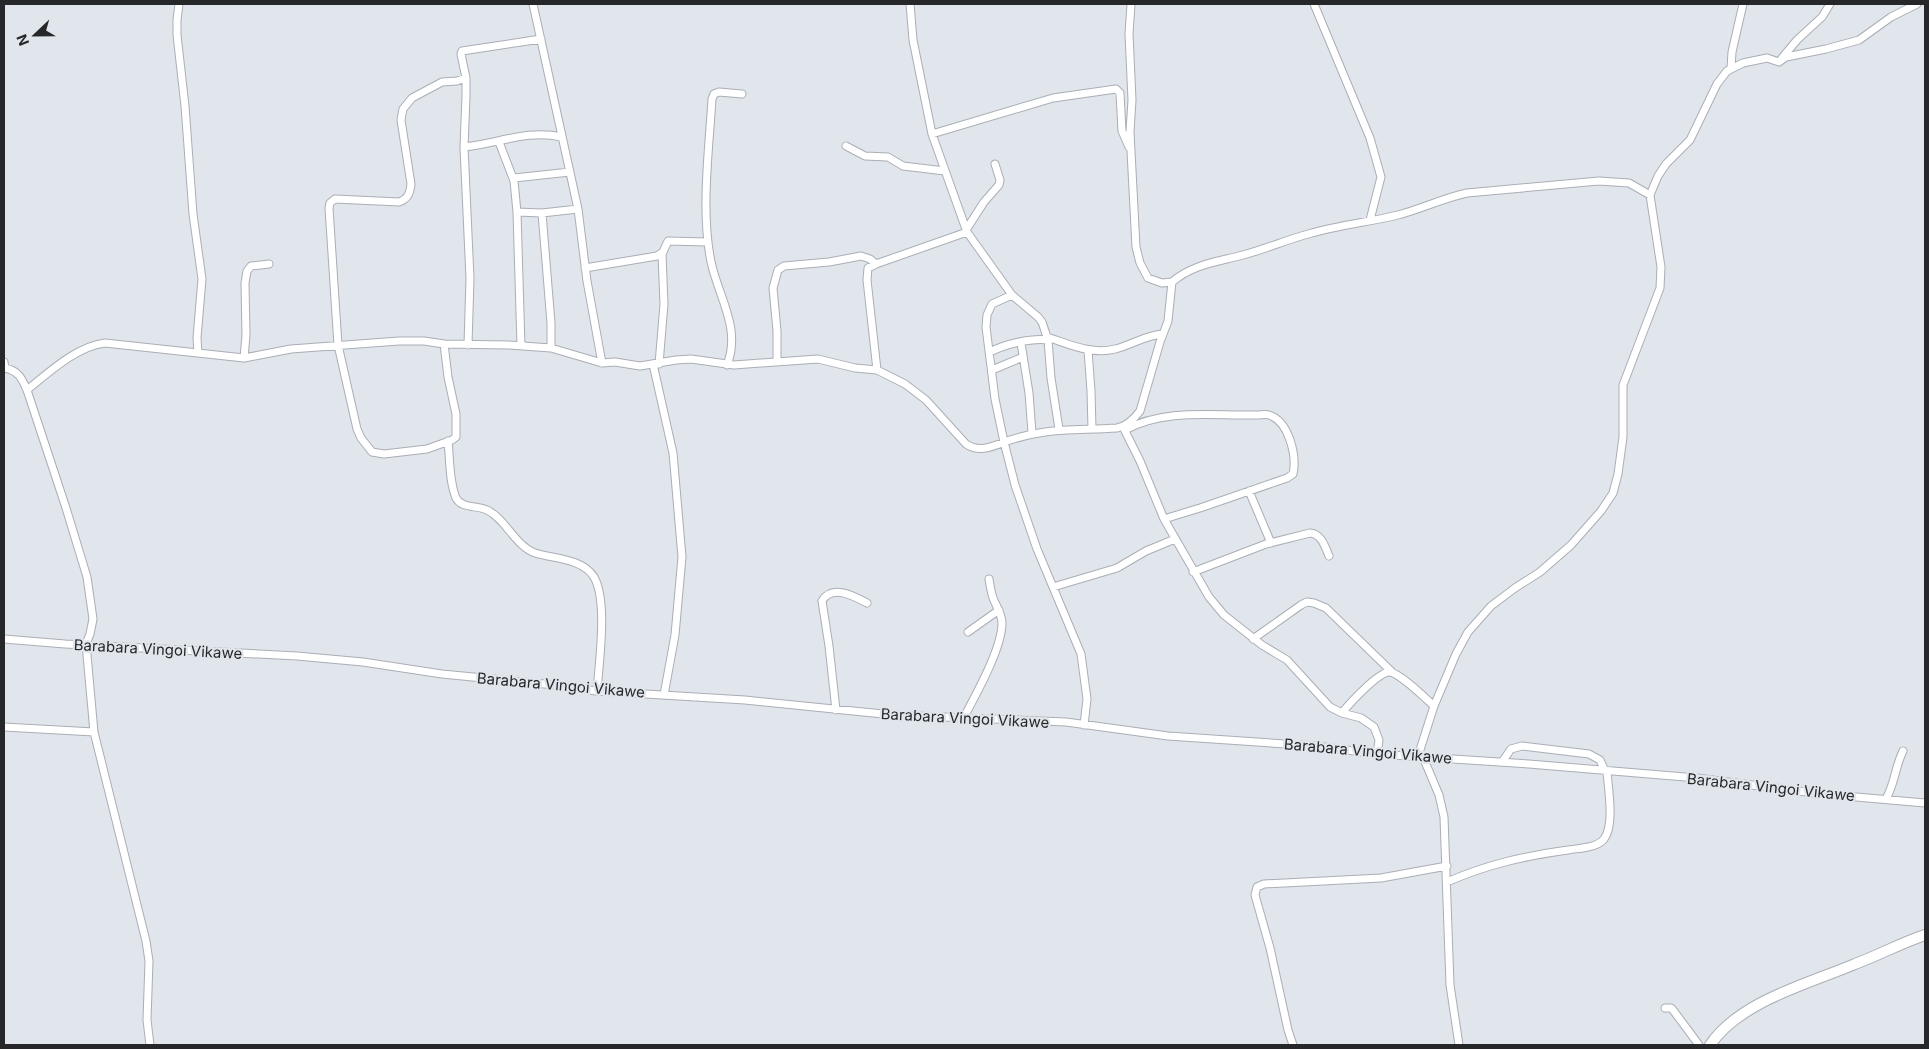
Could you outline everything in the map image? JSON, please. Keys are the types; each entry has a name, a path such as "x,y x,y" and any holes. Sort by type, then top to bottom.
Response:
{"street":[{"path":"179,4 176,20 177,35 185,106 193,214 202,279 198,354"},
{"path":"533,4 578,209 585,268 602,363"},
{"path":"910,4 912,40 932,134 967,231 1012,295 1038,317 1047,338 1059,429"},
{"path":"1131,4 1129,34 1134,226 1138,256 1143,272 1148,278 1162,283 1172,282 1180,275 1199,266 1242,256 1310,233 1397,215 1446,198 1467,193 1599,181 1629,184 1650,195"},
{"path":"1314,4 1370,138 1381,177 1370,220"},
{"path":"1731,68 1732,52 1743,4"},
{"path":"1779,62 1797,40 1827,11 1830,4"},
{"path":"1779,62 1786,56 1820,51 1859,40 1891,17 1917,4"},
{"path":"468,345 470,278 464,147 466,78 461,55 462,51 542,39"},
{"path":"1459,1045 1450,985 1448,882 1444,816 1439,795 1420,756 1434,706 1456,654 1468,632 1479,618 1515,588 1540,572 1571,545 1601,511 1613,493 1618,474 1623,437 1623,385 1660,288 1661,267 1650,195 1658,176 1666,164 1690,140 1717,84 1731,68 1743,63 1767,58 1779,62"},
{"path":"444,344 458,426 456,437 448,442 426,449 384,454 372,452 365,445 356,429 338,345 330,203 335,199 399,202 405,200 410,192 411,184 401,120 403,109 409,101 439,84 466,78"},
{"path":"932,134 1053,98 1116,90 1120,93 1122,131 1131,149"},
{"path":"728,365 732,348 732,334 727,312 712,268 707,242 707,185 712,99 714,94 718,92 742,94"},
{"path":"464,147 542,134 561,137"},
{"path":"499,142 514,178 517,212 521,346"},
{"path":"846,146 865,156 885,157 908,167 945,171"},
{"path":"877,370 867,280 868,268 967,231 984,202 999,185 999,175 995,164"},
{"path":"514,178 570,172"},
{"path":"517,212 542,213 578,209"},
{"path":"542,213 551,323 551,348"},
{"path":"664,695 675,635 682,557 673,453 656,364 664,304 662,254 668,241 707,242"},
{"path":"585,268 662,254"},
{"path":"778,362 777,323 773,288 778,270 784,266 829,262 852,256 870,259 876,264"},
{"path":"244,358 246,335 245,283 247,271 251,266 269,264"},
{"path":"1124,429 1140,411 1168,321 1172,282"},
{"path":"1012,295 992,304 987,315 986,327 995,399 1004,442 1026,518 1081,654 1087,699 1084,726"},
{"path":"990,352 1000,347 1047,338 1088,350 1113,350 1148,336 1163,334"},
{"path":"27,390 71,357 91,346 100,344 244,358 291,349 399,341 424,341 444,344 551,348 602,363 615,362 640,366 691,359 728,365 818,359 856,368 877,370 905,384 926,400 958,438 972,449 991,447 1032,433 1059,429 1124,429 1137,424 1170,417 1269,416 1277,420 1284,429 1294,457 1293,474 1280,482 1164,519"},
{"path":"1021,343 1029,393 1032,433"},
{"path":"1088,350 1092,390 1092,429"},
{"path":"992,370 1023,357"},
{"path":"4,366 18,373 27,390 87,577 93,619 86,644 94,732 146,940 149,961 147,1020 150,1045"},
{"path":"1124,429 1164,519 1217,608 1253,639 1287,660 1325,702 1342,713 1361,718 1374,726 1380,740 1377,754"},
{"path":"448,442 453,488 460,503 488,511 532,552 573,562 586,569 594,577 598,586 601,618 597,691"},
{"path":"1249,492 1270,543"},
{"path":"1194,572 1270,543 1315,534 1321,539 1329,556"},
{"path":"1053,587 1117,568 1146,551 1175,539"},
{"path":"963,719 977,694 997,645 1002,623 989,579"},
{"path":"836,710 822,601 827,595 840,592 851,594 867,603"},
{"path":"1253,639 1301,605 1307,602 1321,604 1392,672 1434,706"},
{"path":"968,632 999,610"},
{"name":"Barabara Vingoi Vikawe","path":"4,639 325,658 442,674 547,684 597,691 963,719 1066,722 1084,726 1168,736 1316,746 1377,754 1697,778 1822,794 1925,803"},
{"path":"1342,713 1382,674 1392,672"},
{"path":"4,727 94,732"},
{"path":"1448,882 1472,871 1504,861 1583,848 1606,838 1609,822 1606,771 1600,760 1589,754 1522,746 1511,749 1502,762"},
{"path":"1886,799 1894,786 1896,769 1903,751"},
{"path":"1293,1045 1270,948 1255,895 1257,887 1264,884 1382,878 1447,866"},
{"path":"1710,1045 1717,1035 1756,1006 1806,983 1925,934"},
{"path":"1665,1008 1671,1008 1699,1045"}]}
